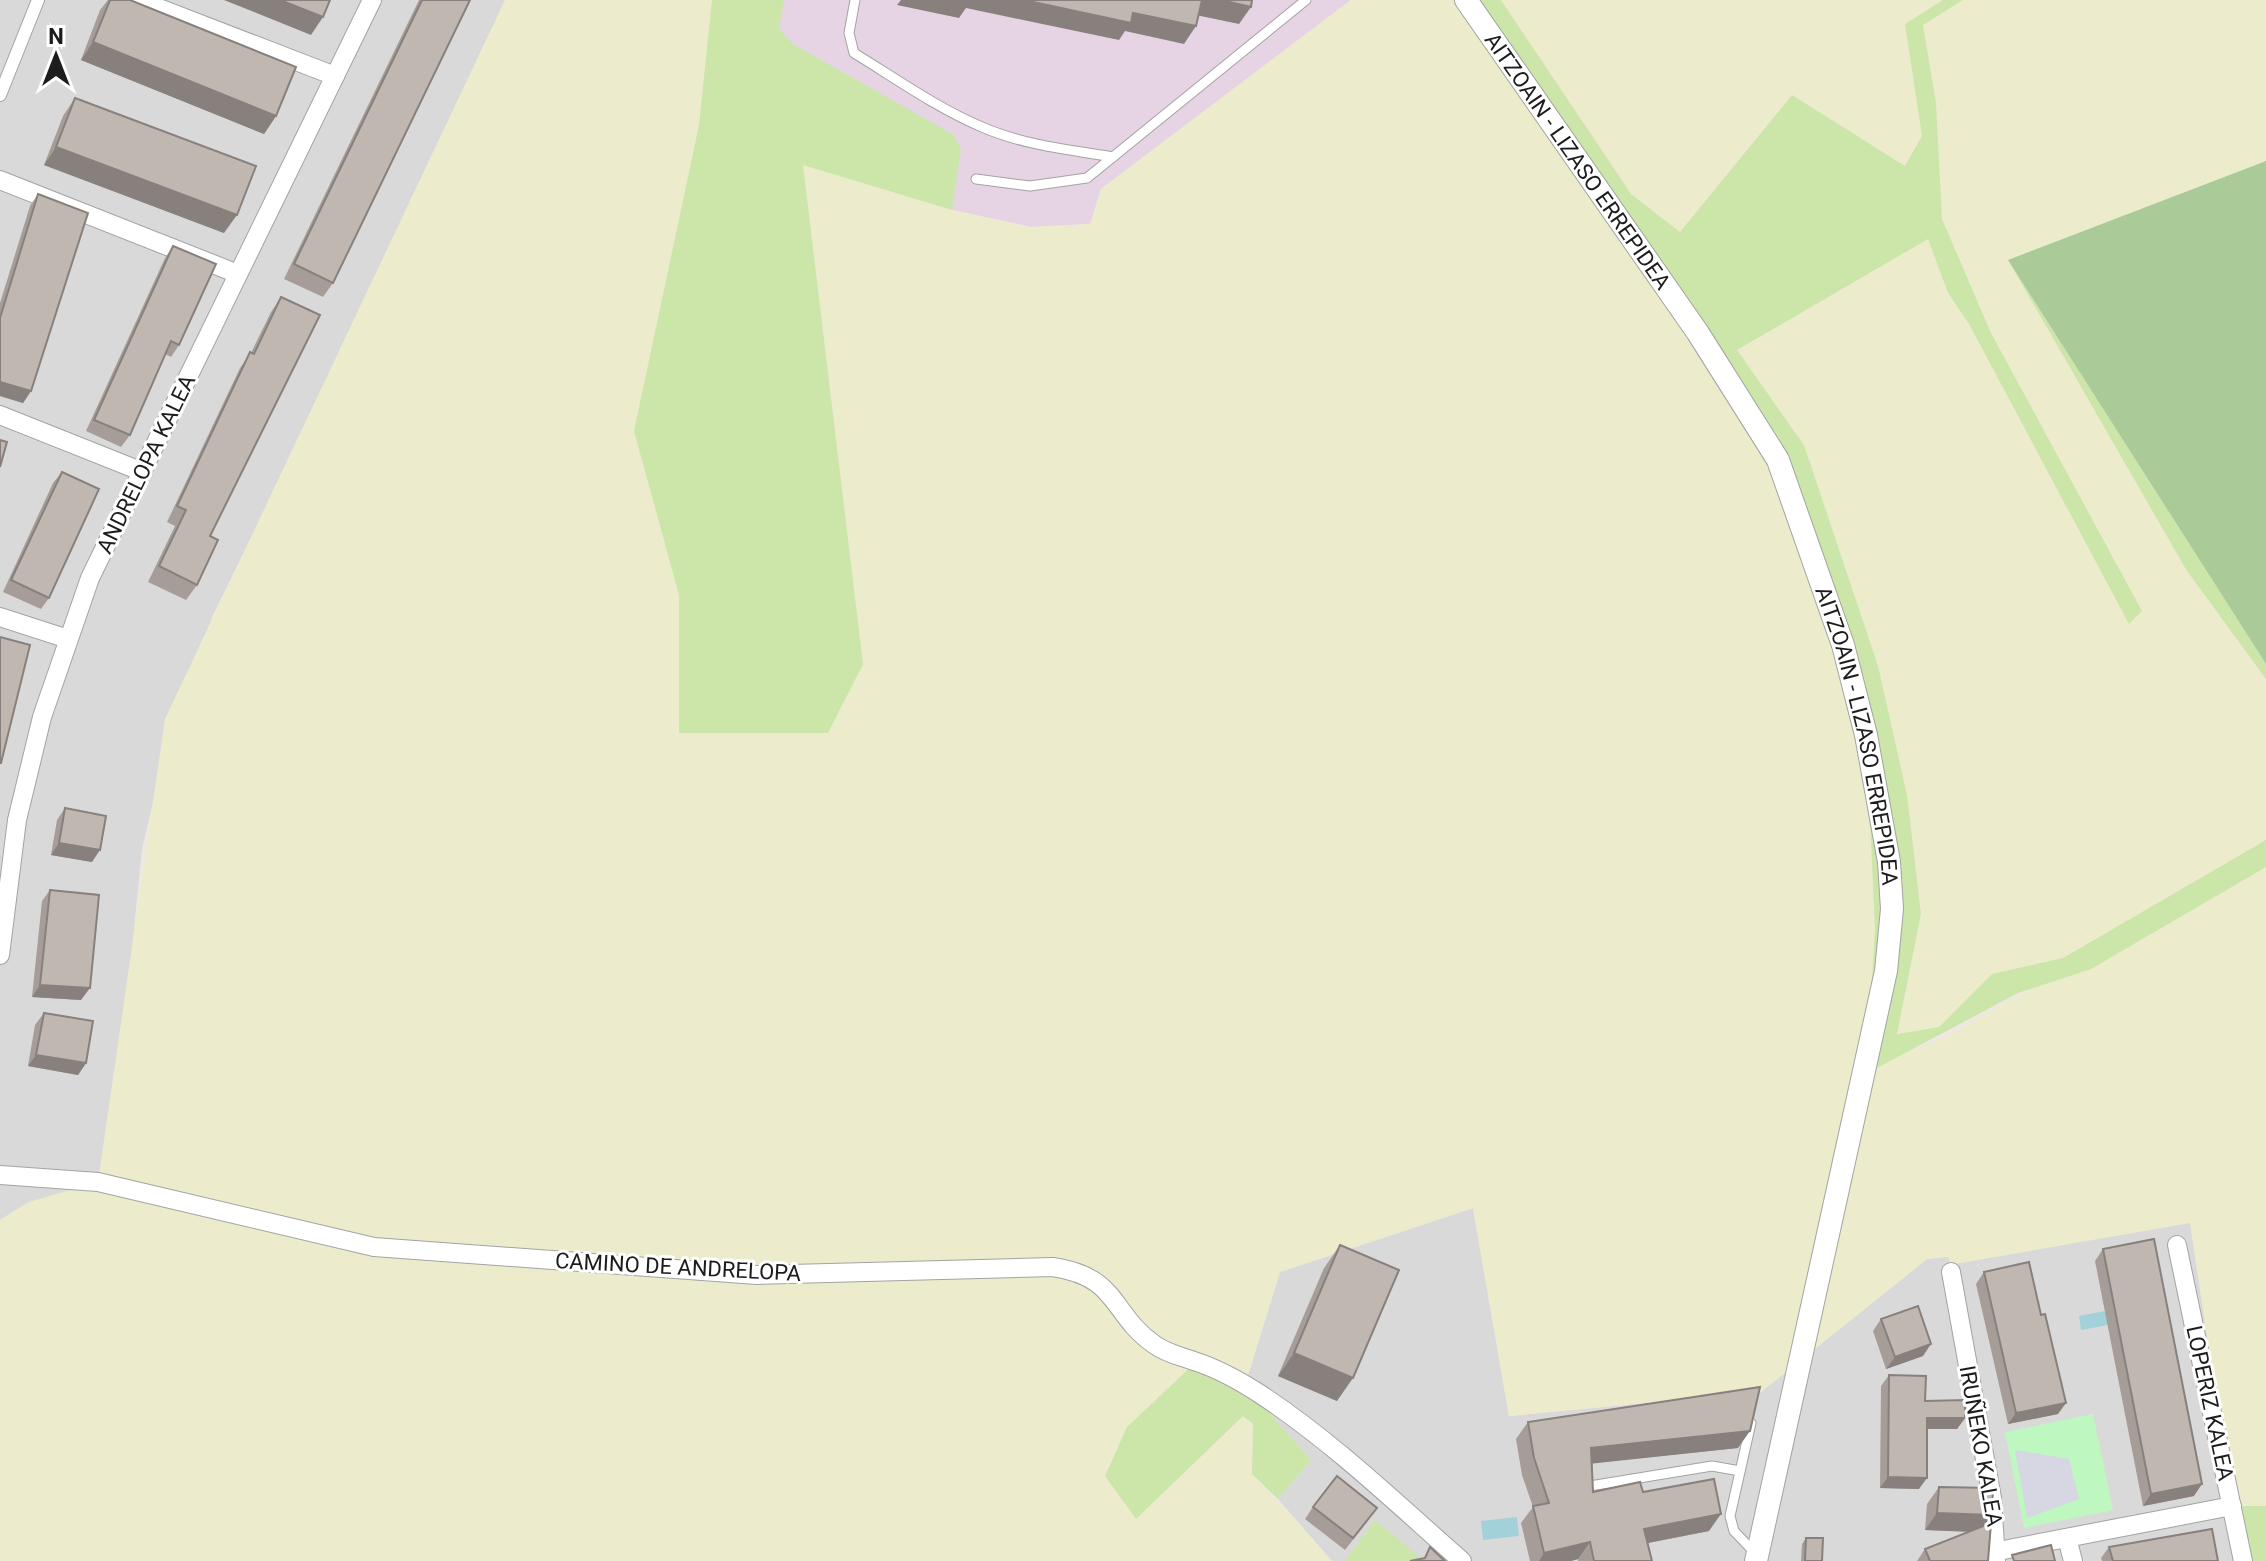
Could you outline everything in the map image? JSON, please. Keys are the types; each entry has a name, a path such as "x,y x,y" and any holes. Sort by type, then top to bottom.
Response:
{"street":[{"path":"0,95 38,0"},
{"path":"138,0 335,76"},
{"name":"ANDRELOPA KALEA","path":"0,955 8,818 90,578 372,0"},
{"name":"AITZOAIN - LIZASO ERREPIDEA","path":"1466,0 1698,333 1778,460 1843,645 1879,804 1892,909 1886,971 1757,1558"},
{"path":"0,180 238,274"},
{"path":"0,415 143,472"},
{"path":"0,617 68,639"},
{"name":"CAMINO DE ANDRELOPA","path":"0,1175 98,1182 374,1247 757,1275 1053,1267 1081,1271 1111,1294 1143,1337 1245,1385 1309,1430 1462,1561"},
{"name":"LOPERIZ KALEA","path":"2177,1245 2243,1561"},
{"name":"IRUÑEKO KALEA","path":"1951,1272 1992,1498 1997,1556 2067,1538 2232,1506"},
{"path":"2067,1538 2073,1561"}],"lane":[{"path":"855,0 849,33 854,53 921,94 983,127 1053,148 1113,157"},
{"path":"976,179 1030,186 1087,178 1306,0"},
{"path":"1755,1408 1730,1516 1734,1531 1757,1558"},
{"path":"1590,1486 1712,1466 1740,1471"}],"shaded area":[{"path":"0,0 516,0 213,615 169,735 142,849 110,1169 103,1191 29,1202 0,1220"},
{"path":"721,0 1351,0 1101,189 1091,224 1031,227 952,210"},
{"path":"1473,1208 1509,1416 1761,1392 1927,1259 2190,1222 2261,1561 1332,1561 1278,1499 1311,1460 1245,1385 1280,1272"},
{"path":"2015,1450 2069,1459 2079,1499 2027,1518"}],"green space":[{"path":"505,0 712,0 699,125 634,431 679,595 679,733 863,664 803,164 952,210 1031,227 1090,224 1101,189 1351,0 1465,0 1778,460 1866,735 1886,971 1866,1067 1943,1039 2090,955 2089,970 2266,867 2266,1506 2232,1506 2190,1223 1949,1265 1949,1257 1927,1259 1761,1392 1509,1416 1473,1208 1280,1272 1245,1385 1136,1519 1243,1415 1253,1424 1252,1474 1332,1561 0,1561 0,1220 29,1202 98,1182 165,719"},
{"path":"712,0 784,0 779,29 793,44 954,135 961,150 952,210 803,165 863,664 828,733 679,733 679,595 634,431 699,125"},
{"path":"1466,0 1501,0 1631,194 1680,232 1792,95 1905,166 1922,136 1905,24 1943,0 1963,0 1923,25 1936,103 1942,219 1991,333 2142,611 2129,624 1969,324 1948,293 1928,239 1737,350 1804,445 1878,666 1907,795 1921,914 1897,1034 1939,1027 1992,974 2063,958 2266,840 2266,867 2091,969 2018,993 1860,1077 1870,1019 1875,928 1866,735 1815,560 1715,360"},
{"path":"1501,0 1943,0 1905,25 1922,136 1905,166 1792,95 1680,232 1631,194"},
{"path":"1963,0 2266,0 2266,161 2008,261 2187,571 2266,679 2266,840 2063,958 1992,974 1939,1027 1896,1035 1921,914 1907,795 1878,666 1736,350 1928,239 1948,293 1969,324 1991,333 1942,219 1936,103 1923,24"},
{"path":"2266,161 2266,664 2008,260"},
{"path":"2008,260 2266,664 2266,679 2187,571"},
{"path":"1197,1361 1245,1385 1311,1460 1278,1499 1252,1474 1253,1424 1243,1416 1136,1519 1105,1476 1127,1427"},
{"path":"2093,1414 2113,1510 2024,1528 2005,1432"},
{"path":"2232,1506 2266,1506 2266,1561 2243,1561"},
{"path":"1375,1520 1422,1559 1421,1561 1345,1561"}],"water":[{"path":"2105,1311 2108,1325 2081,1330 2079,1316"},
{"path":"1517,1517 1519,1536 1483,1540 1481,1521"}],"building":[{"path":"110,0 130,0 296,67 276,116 93,42"},
{"path":"280,0 330,0 323,17"},
{"path":"422,0 470,0 333,283 294,264"},
{"path":"1024,0 1202,0 1196,26 1133,13 1131,23"},
{"path":"1221,0 1252,0 1251,7"},
{"path":"75,98 256,166 237,215 56,147"},
{"path":"38,194 88,213 31,391 0,382 0,318"},
{"path":"173,246 216,264 179,345 171,341 130,435 94,420"},
{"path":"281,297 320,315 210,536 218,540 197,585 159,566 186,510 177,506 250,352 254,354"},
{"path":"0,440 7,442 0,467"},
{"path":"62,472 99,489 49,598 11,580"},
{"path":"0,637 30,645 1,763 0,763"},
{"path":"65,808 106,816 100,850 59,843"},
{"path":"50,890 99,895 90,988 40,985"},
{"path":"44,1013 93,1021 86,1063 36,1055"},
{"path":"2154,1239 2202,1484 2151,1494 2103,1249"},
{"path":"1340,1245 1399,1270 1353,1378 1294,1353"},
{"path":"2029,1262 2066,1403 2016,1413 1984,1272"},
{"path":"1918,1306 1931,1344 1895,1357 1881,1319"},
{"path":"1889,1375 1926,1376 1925,1401 1965,1400 1965,1418 1927,1418 1927,1478 1888,1477"},
{"path":"1760,1387 1750,1431 1591,1448 1593,1492 1640,1482 1643,1492 1714,1479 1721,1514 1644,1529 1652,1561 1594,1561 1590,1542 1544,1553 1533,1506 1549,1503 1534,1458 1528,1422"},
{"path":"1337,1476 1377,1508 1353,1538 1313,1507"},
{"path":"1939,1487 1993,1488 1992,1515 1937,1513"},
{"path":"1991,1523 1988,1561 1930,1561 1925,1549"},
{"path":"2212,1529 2218,1561 2113,1561 2109,1547"},
{"path":"1806,1538 1823,1538 1822,1561 1805,1561"},
{"path":"2051,1545 2055,1561 2014,1561 2012,1555"},
{"path":"1430,1547 1445,1561 1410,1561 1425,1558"}]}
